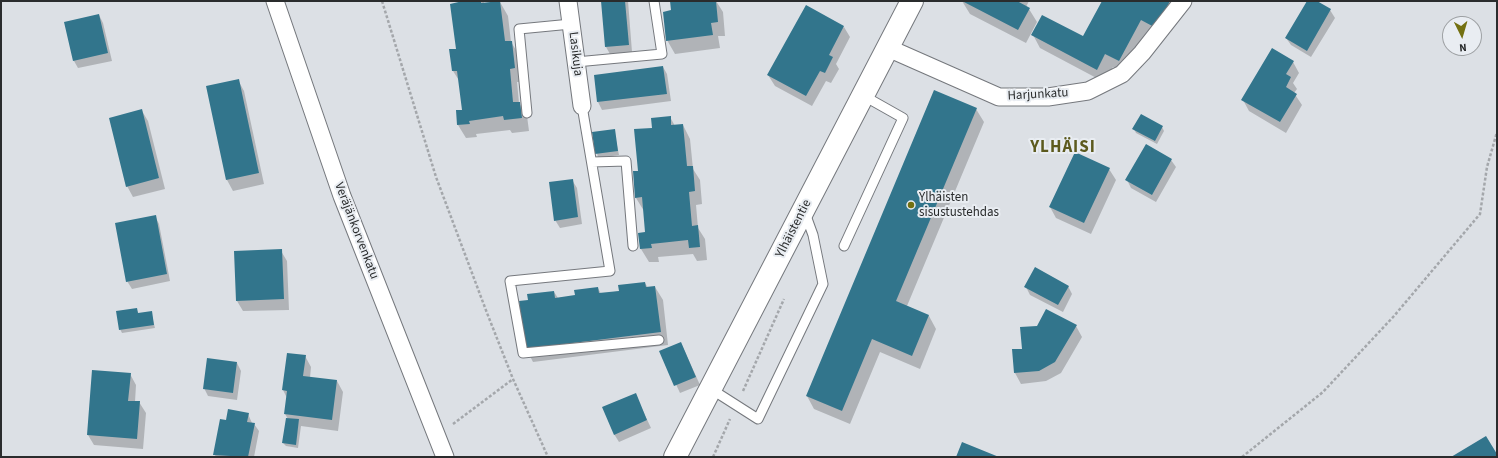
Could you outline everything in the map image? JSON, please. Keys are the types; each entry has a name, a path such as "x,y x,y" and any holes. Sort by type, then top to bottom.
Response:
{"street":[{"name":"Veräjänkorvenkatu","path":"275,1 342,196 445,457"},
{"name":"Lasikuja","path":"568,1 582,106"},
{"name":"Ylhäistentie","path":"675,457 864,96 912,1"},
{"name":"Harjunkatu","path":"888,48 999,97 1048,97 1088,91 1122,74 1142,53 1183,1"}],"lane":[{"path":"576,62 662,54 654,1"},
{"path":"527,113 519,29 571,24"},
{"path":"844,246 903,118 864,96"},
{"path":"582,106 610,271 510,281 524,353 659,340"},
{"path":"592,162 626,161 633,246"},
{"path":"711,389 758,419 823,284 813,236 804,211"}],"path":[{"path":"382,1 436,177 513,379 548,457"},
{"path":"1242,457 1323,392 1394,316 1480,214 1487,167 1497,132"},
{"path":"436,436 513,379"}],"building":[{"path":"463,1 481,1 481,3 500,1 505,41 512,41 515,68 510,69 513,102 520,102 522,118 504,120 503,116 469,121 470,124 457,125 456,110 462,110 457,71 452,71 449,49 456,49 450,4"},
{"path":"601,1 625,1 629,45 605,47"},
{"path":"670,1 716,1 718,22 711,23 713,35 666,41 663,12 671,10"},
{"path":"962,1 1017,1 1030,8 1018,30"},
{"path":"1102,1 1170,1 1156,28 1141,20 1119,61 1105,54 1097,70 1031,35 1042,15 1083,36"},
{"path":"1307,1 1317,1 1331,9 1307,51 1285,38"},
{"path":"806,5 844,26 829,55 833,57 825,73 820,71 806,96 767,75"},
{"path":"99,14 108,53 73,61 64,22"},
{"path":"1272,48 1294,61 1286,74 1291,77 1286,87 1297,94 1280,122 1241,100"},
{"path":"663,66 667,94 597,102 594,75"},
{"path":"239,79 259,173 226,180 206,86"},
{"name":"Ylhäisten sisustustehdas","path":"934,90 977,108 896,301 929,315 912,356 872,339 842,411 806,396"},
{"path":"142,109 159,178 126,187 109,118"},
{"path":"1141,114 1163,126 1155,141 1132,129"},
{"path":"671,116 671,125 683,124 687,166 693,166 695,191 689,192 692,226 698,225 700,247 689,248 688,240 651,244 652,248 640,249 638,233 645,232 642,197 635,198 633,171 638,171 634,129 652,128 651,118"},
{"path":"615,129 618,151 595,154 592,132"},
{"path":"1146,144 1172,159 1152,195 1125,180"},
{"path":"1075,152 1110,168 1084,223 1049,207"},
{"path":"573,179 578,217 554,221 549,182"},
{"path":"156,215 167,274 126,282 115,223"},
{"path":"282,249 284,299 236,301 234,251"},
{"path":"1035,267 1069,286 1058,305 1024,287"},
{"path":"645,282 646,287 655,286 661,332 525,349 519,301 528,300 527,294 554,291 555,298 575,295 574,290 598,287 599,293 619,291 618,285"},
{"path":"137,308 138,313 152,311 154,325 119,330 116,311"},
{"path":"1046,309 1077,325 1055,362 1039,371 1014,373 1012,349 1022,349 1020,327 1037,326"},
{"path":"681,342 696,377 674,386 659,351"},
{"path":"287,353 306,355 303,376 337,380 332,420 284,414 287,391 282,390"},
{"path":"207,358 237,362 233,393 203,389"},
{"path":"92,370 131,373 128,401 140,401 137,439 87,435"},
{"path":"636,393 647,420 614,435 602,407"},
{"path":"228,409 249,413 247,422 255,423 248,457 213,455 220,419 226,420"},
{"path":"286,418 299,419 296,445 282,443"},
{"path":"1486,436 1497,454 1497,457 1451,457"},
{"path":"962,442 999,457 956,457"}],"place":[{"name":"Ylhäisten sisustustehdas","path":"911,205"}],"district":[{"name":"YLHÄISI","path":"1063,148"}]}
